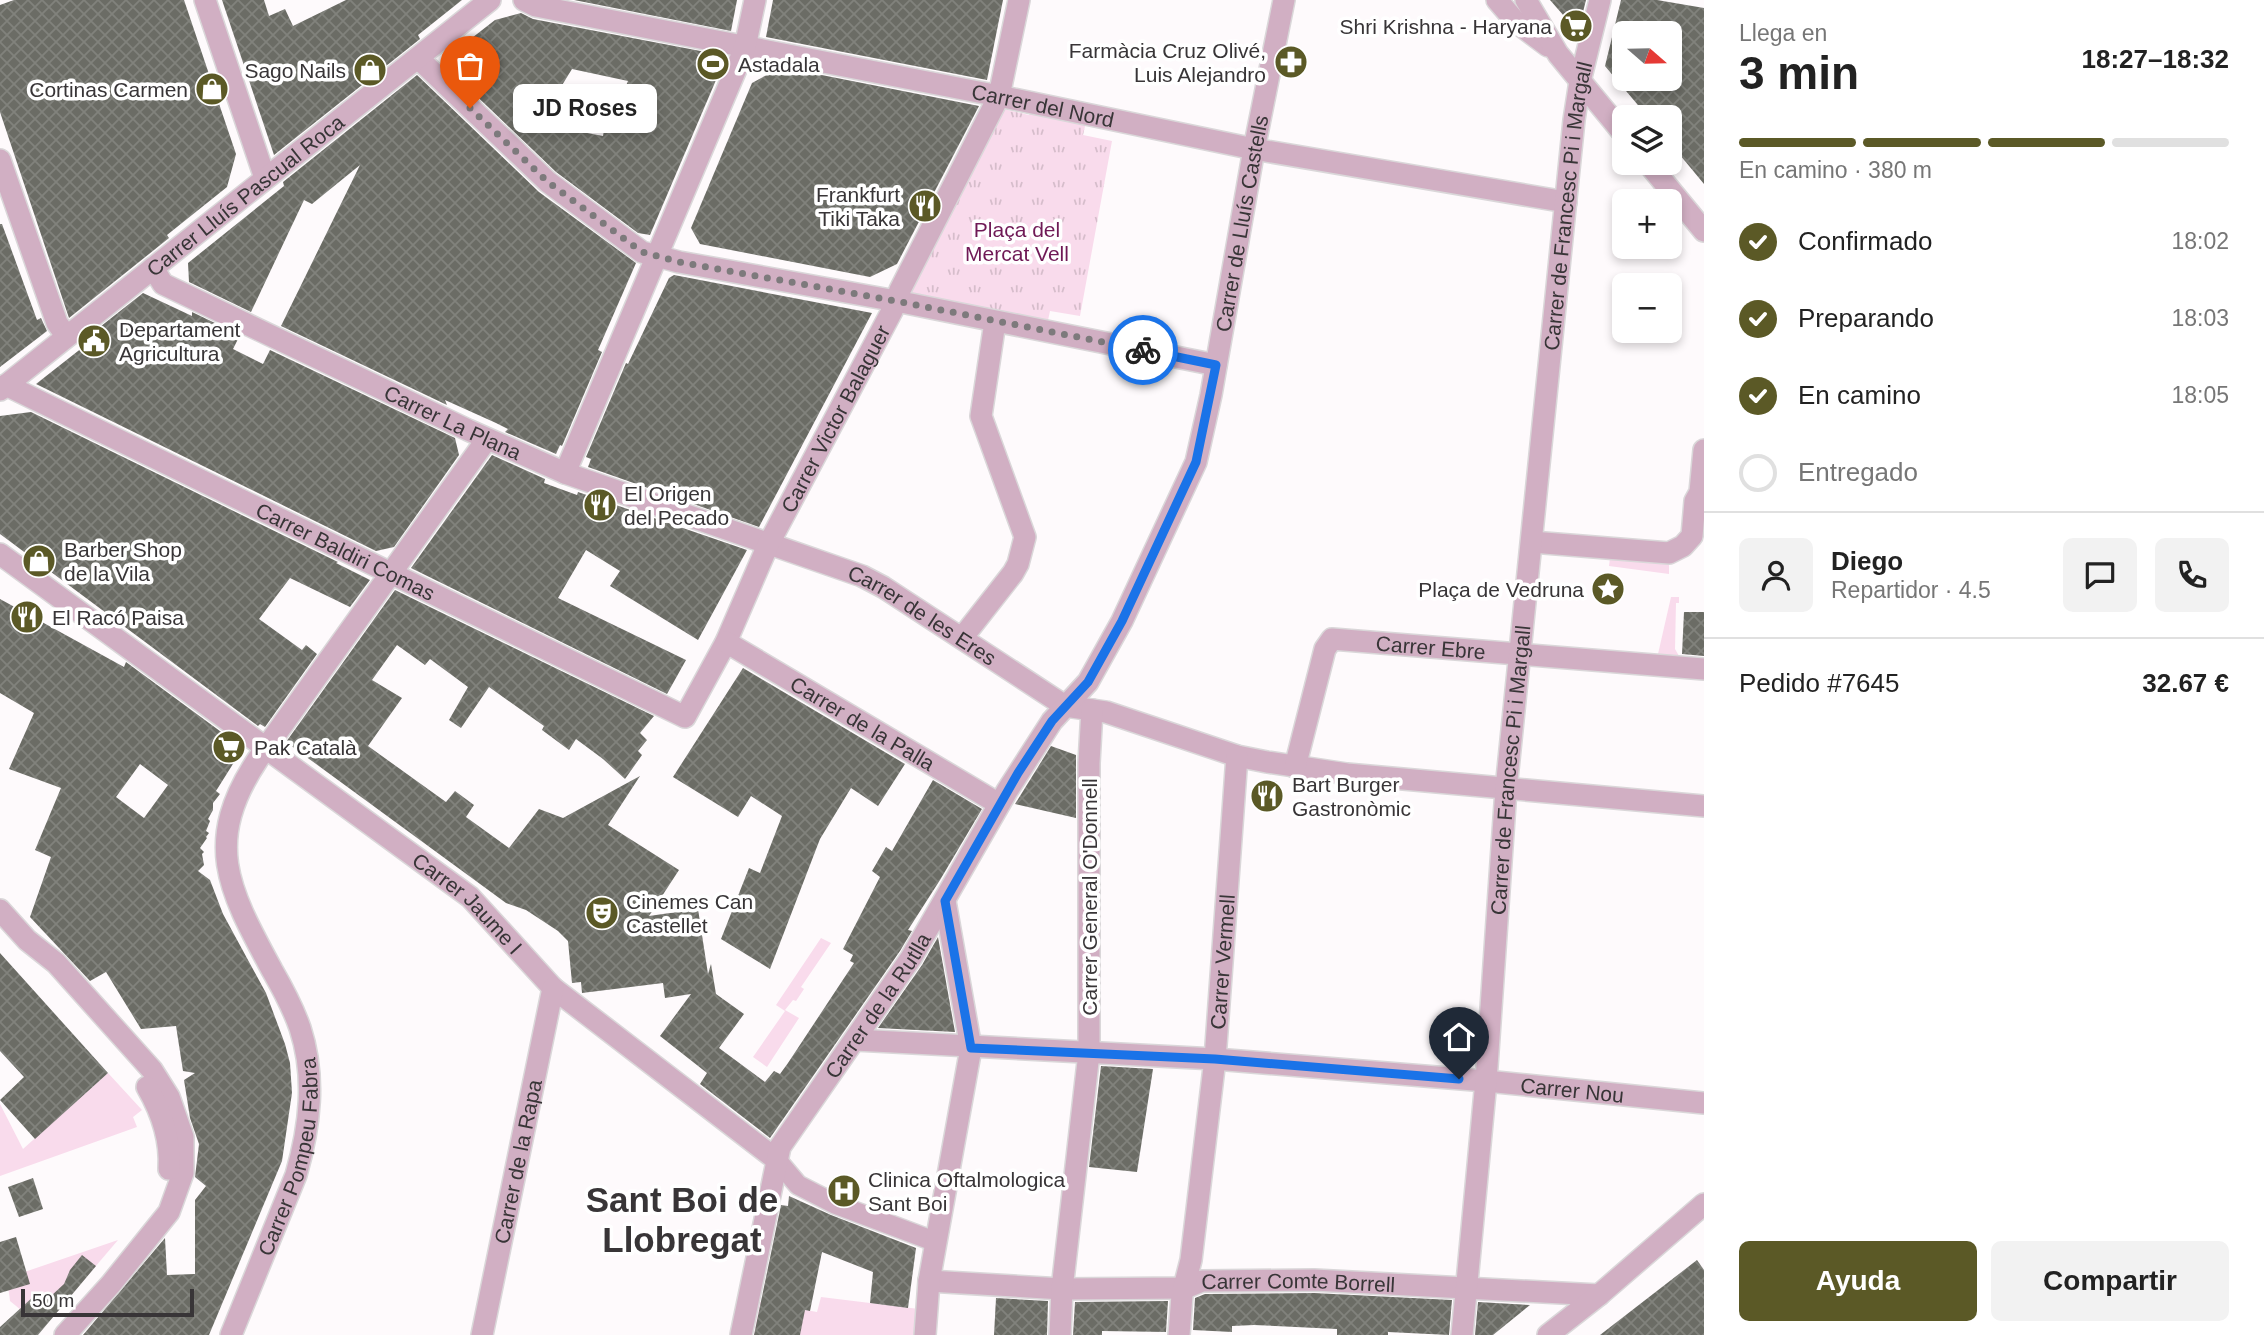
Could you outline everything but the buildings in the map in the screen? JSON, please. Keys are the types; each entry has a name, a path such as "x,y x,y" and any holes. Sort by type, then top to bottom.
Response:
{"street":[{"path":"205,0 265,178"},
{"name":"Carrer Lluís Pascual Roca","path":"3,387 490,0"},
{"name":"Carrer del Nord","path":"524,0 536,6 999,96 1254,149 1566,202"},
{"path":"565,473 745,47 755,0"},
{"name":"Carrer Victor Balaguer","path":"684,717 726,642 768,545 896,301 999,96 1018,0"},
{"name":"Carrer de Lluís Castells","path":"1065,706 1088,682 1122,621 1196,462 1284,0"},
{"path":"1497,0 1516,22 1558,54"},
{"path":"1526,0 1558,54 1612,119"},
{"name":"Carrer de Francesc Pi i Margall","path":"1462,1335 1486,1081 1506,789 1566,202 1580,80 1600,0"},
{"path":"418,58 548,182 642,252 1216,365"},
{"path":"0,160 57,323 62,330 70,334"},
{"path":"1658,175 1704,231"},
{"name":"Carrer La Plana","path":"153,268 163,284 487,439 565,473 768,545"},
{"path":"961,638 1013,573 1025,537 981,416 995,322"},
{"name":"Carrer Baldiri Comas","path":"3,387 684,717"},
{"name":"Carrer Pompeu Fabra","path":"231,1335 296,1175 303,1148 310,1091 306,1052 295,1012 234,894 227,864 226,834 231,811 238,791 266,747 487,439"},
{"path":"1532,542 1669,553 1683,546 1692,536 1704,450"},
{"name":"Carrer de les Eres","path":"768,545 862,576 883,587 1065,706"},
{"name":"Carrer Jaume I","path":"0,554 470,897 553,988 776,1160 798,1185 835,1204 936,1242"},
{"name":"Carrer Ebre","path":"1296,767 1325,649 1332,639 1704,669"},
{"name":"Carrer de la Palla","path":"726,642 999,804"},
{"path":"1065,706 1106,712 1237,755 1296,767 1704,806"},
{"name":"Carrer de la Rutlla","path":"741,1335 780,1147 911,958 999,804 1052,721 1065,706"},
{"name":"Carrer General O'Donnell","path":"1060,1335 1062,1289 1089,1053 1089,763 1092,709"},
{"name":"Carrer Vermell","path":"1180,1335 1182,1295 1191,1260 1215,1059 1237,755"},
{"path":"925,1335 929,1281 971,1048 945,901"},
{"path":"0,910 27,940 56,963 152,1070 169,1097 183,1137 183,1173 169,1212 111,1284 65,1335"},
{"path":"27,940 46,972 146,1087 160,1113 170,1151 166,1186 156,1208 54,1335"},
{"name":"Carrer de la Rapa","path":"482,1335 553,988"},
{"name":"Carrer Nou","path":"855,1040 1215,1059 1704,1102"},
{"path":"1548,1335 1600,1295 1704,1204"},
{"name":"Carrer Comte Borrell","path":"929,1281 1062,1289 1185,1288 1202,1281 1314,1280 1600,1295"}],"green space":[{"name":"Plaça del Mercat Vell","path":"999,108 1029,115 1031,111 1086,122 1083,135 1112,141 1080,316 1050,311 1047,325 903,298"},
{"path":"1610,558 1635,559 1636,562 1669,561 1669,574 1609,566"},
{"path":"1671,597 1679,597 1679,603 1676,603 1675,649 1679,656 1658,654"},
{"path":"821,938 831,943 801,987 804,989 796,1001 793,1000 785,1010 799,1018 767,1067 753,1057 785,1011 776,1005"},
{"path":"108,1073 142,1110 133,1117 137,1127 0,1176 0,1104 23,1149"},
{"path":"118,1240 43,1328 10,1301 7,1278"},
{"path":"821,1297 919,1309 917,1335 754,1335 760,1302 817,1312"}],"way so far":[{"path":"470,108 548,182 642,252 679,262 896,301 1143,350"}],"place":[{"name":"Shri Krishna - Haryana","path":"1576,26"},
{"name":"Farmàcia Cruz Olivé, Luis Alejandro","path":"1291,62"},
{"name":"Astadala","path":"713,64"},
{"name":"Sago Nails","path":"370,70"},
{"name":"Cortinas Carmen","path":"212,89"},
{"name":"JD Roses","path":"470,108"},
{"name":"Frankfurt Tiki Taka","path":"925,206"},
{"name":"Departament Agricultura","path":"94,341"},
{"name":"El Origen del Pecado","path":"600,505"},
{"name":"Barber Shop de la Vila","path":"39,561"},
{"name":"Plaça de Vedruna","path":"1608,589"},
{"name":"El Racó Paisa","path":"27,617"},
{"name":"Pak Català","path":"229,747"},
{"name":"Bart Burger Gastronòmic","path":"1267,796"},
{"name":"Cinemes Can Castellet","path":"602,913"},
{"name":"Clinica Oftalmologica Sant Boi","path":"844,1191"}],"district":[{"name":"Sant Boi de Llobregat","path":"682,1219"}],"route":[{"path":"1143,350 1216,365 1196,462 1122,621 1088,682 1052,721 992,816 945,901 971,1048 1215,1059 1459,1079"}]}
